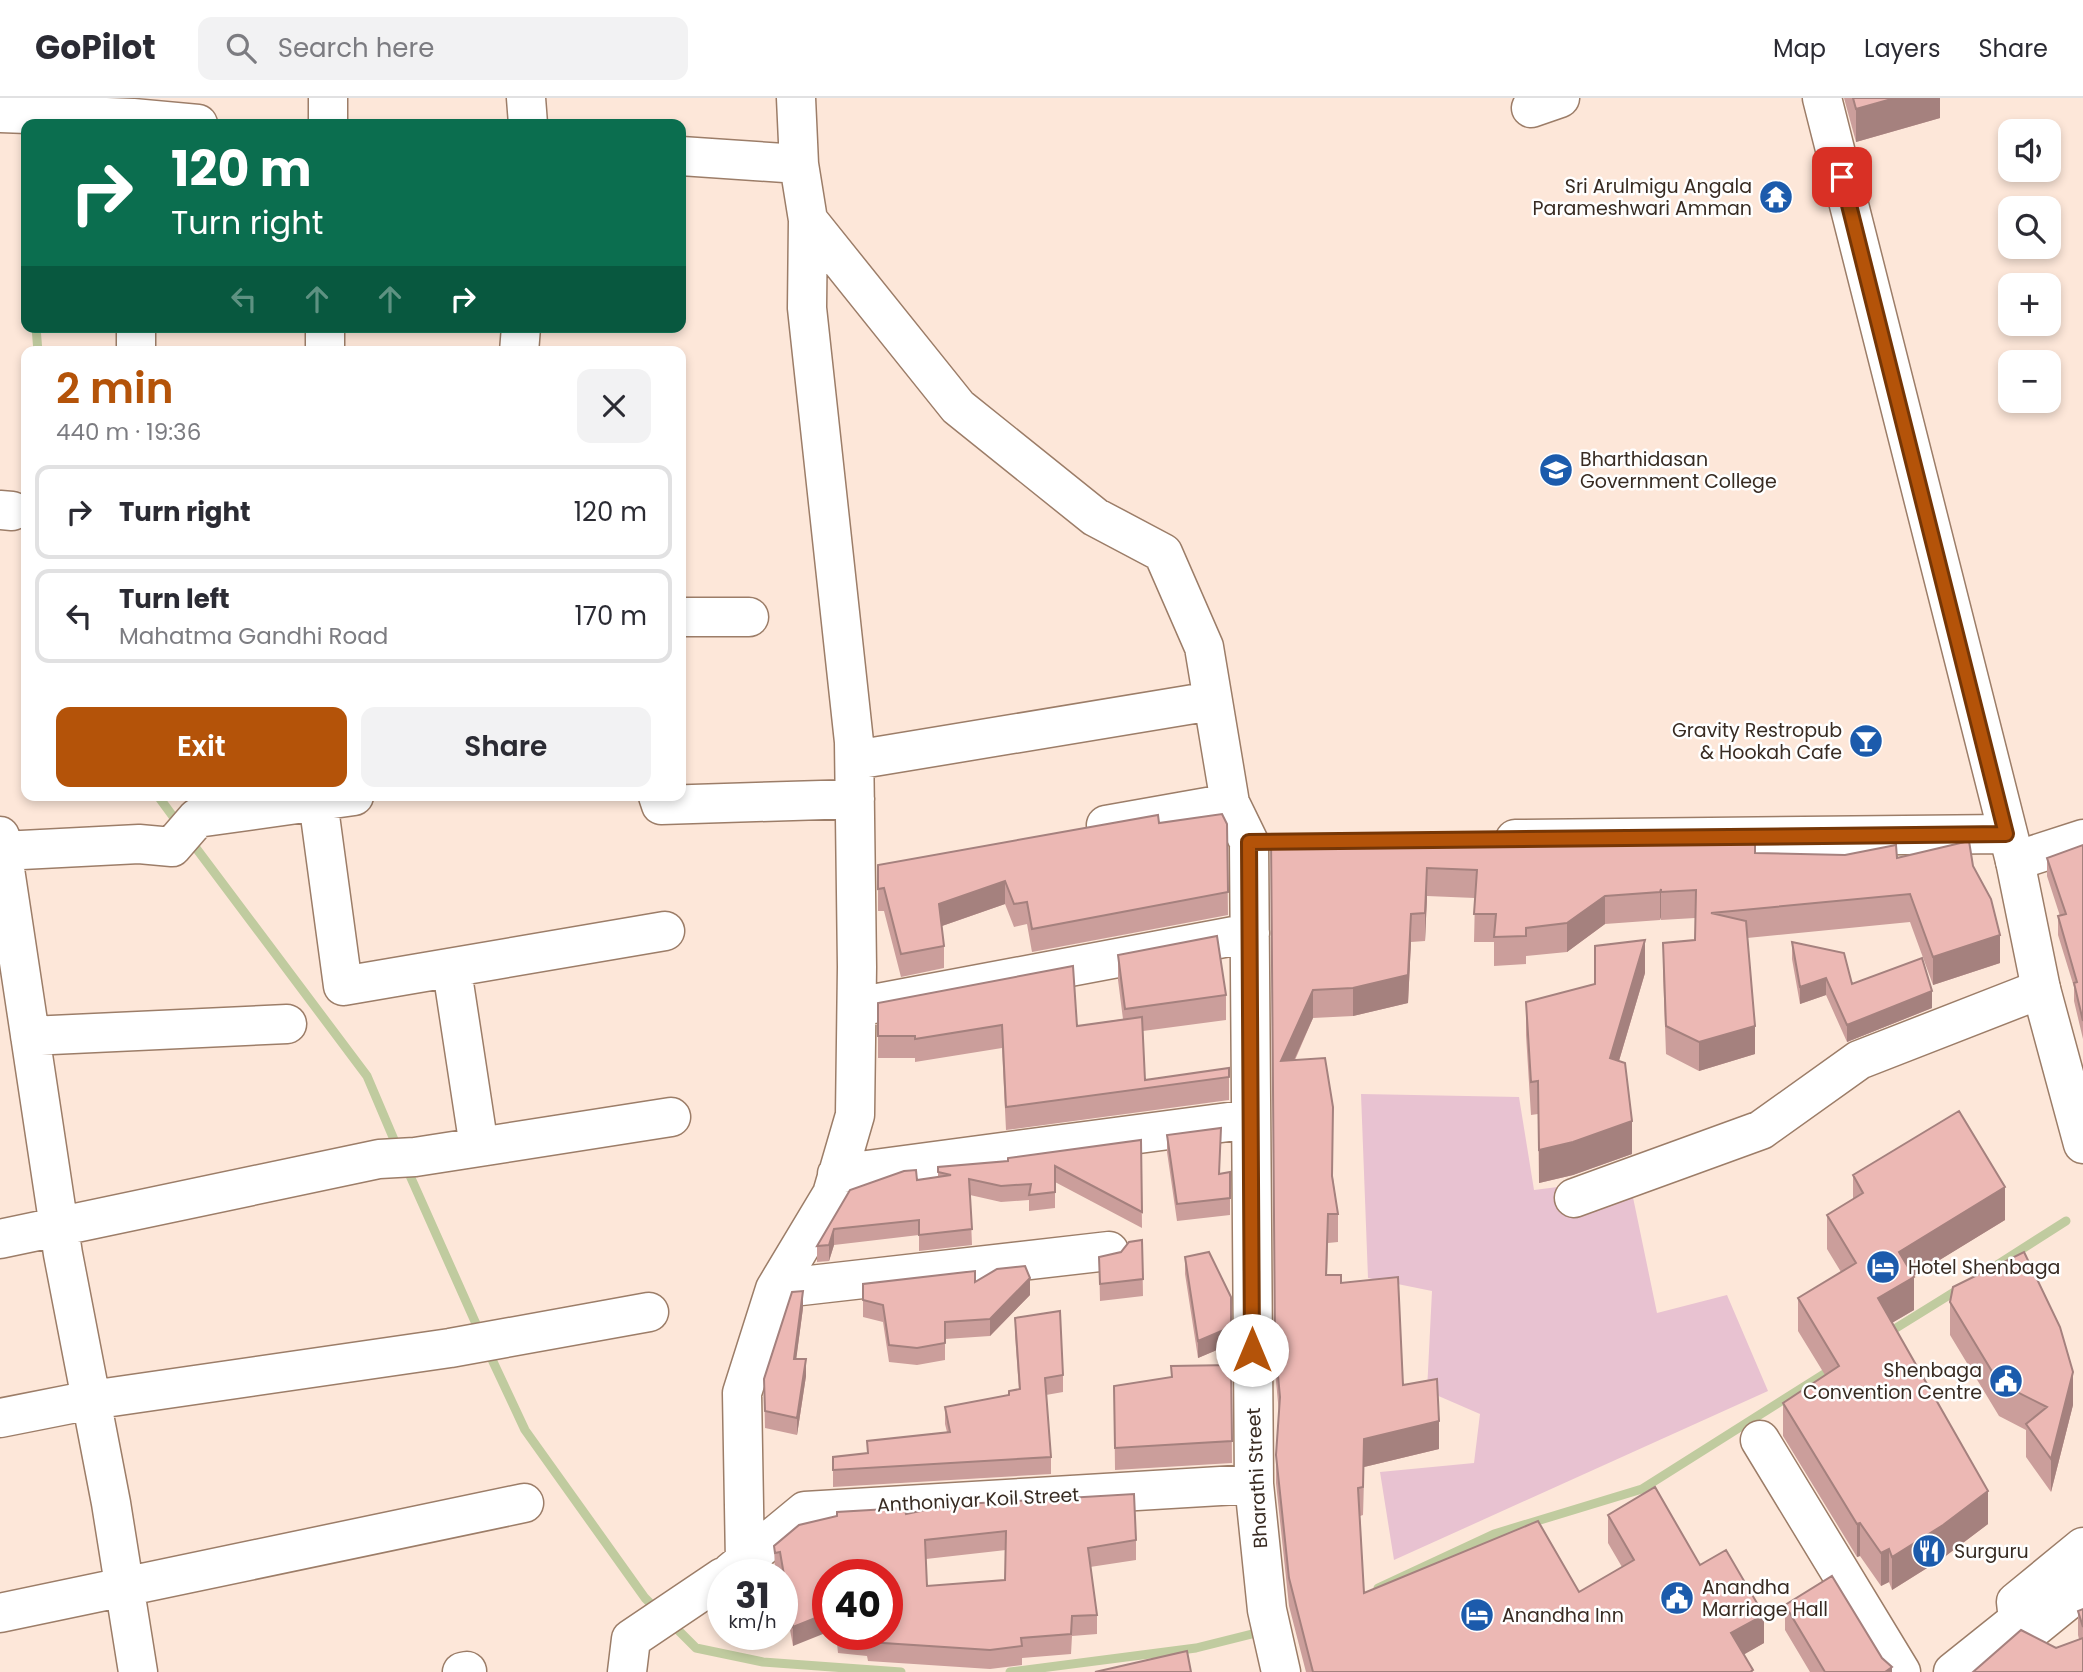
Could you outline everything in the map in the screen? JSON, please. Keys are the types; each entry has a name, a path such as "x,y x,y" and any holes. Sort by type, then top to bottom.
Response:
{"street":[{"path":"328,98 328,119"},
{"path":"526,98 528,119"},
{"path":"732,1559 741,1393 775,1289 832,1194 855,1115 855,760 807,307 808,220 799,164 796,98"},
{"path":"1822,98 2010,847 2041,989 2083,1144"},
{"path":"8,108 112,119"},
{"path":"686,156 799,164"},
{"path":"808,220 958,407 1095,517 1163,553 1204,648 1230,803 1249,842 1290,841"},
{"path":"686,617 749,617"},
{"path":"855,760 1212,701"},
{"path":"660,801 661,805 855,799"},
{"path":"138,1672 59,1226 21,1046 1,844 139,844 172,847 197,818 321,801"},
{"path":"336,801 343,986 452,970 665,932"},
{"path":"1069,831 1230,803"},
{"path":"1483,839 2010,847 2083,839"},
{"name":"Bharathi Street","path":"1249,842 1254,1483 1267,1610 1280,1670"},
{"path":"856,869 896,862"},
{"path":"857,1007 1250,933"},
{"path":"452,970 479,1147"},
{"path":"1574,1198 1761,1130 1859,1060 2041,989"},
{"path":"21,1046 287,1024"},
{"path":"0,1239 397,1158 671,1117"},
{"path":"837,1174 1251,1118"},
{"path":"775,1289 1109,1251"},
{"path":"0,1418 91,1400 450,1348 649,1312"},
{"path":"1760,1440 1901,1672"},
{"name":"Anthoniyar Koil Street","path":"746,1559 805,1510 1254,1483"},
{"path":"0,1613 524,1503"},
{"path":"2018,1620 2016,1602 2083,1547"},
{"path":"2018,1620 2035,1627 2083,1588"},
{"name":"Anthoniyar Koil Street","path":"629,1656 707,1591"},
{"path":"1953,1672 2018,1620"}],"shaded area":[{"path":"1361,1094 1519,1097 1534,1190 1629,1178 1657,1313 1727,1295 1768,1391 1394,1560 1380,1472 1474,1463 1480,1414 1427,1391 1432,1291 1368,1278"}],"building":[{"path":"1853,98 1895,98 1856,109"},
{"path":"1222,814 1227,824 1228,892 1032,929 1027,902 1014,904 1005,881 939,904 944,946 901,954 884,888 878,889 878,865 1158,815 1159,823"},
{"path":"1524,833 1599,841 1695,845 1755,844 1755,853 1845,855 1896,845 1897,858 1969,841 1973,866 1991,899 2000,935 1933,957 1910,894 1711,913 1746,921 1755,1026 1699,1042 1666,1026 1663,943 1695,940 1696,890 1661,892 1661,889 1660,892 1605,896 1567,923 1526,928 1526,936 1494,937 1496,914 1474,914 1477,870 1427,868 1425,913 1411,914 1408,975 1353,988 1313,990 1281,1061 1325,1058 1333,1107 1332,1176 1338,1214 1328,1214 1326,1275 1341,1275 1341,1283 1398,1277 1403,1385 1437,1379 1439,1421 1364,1439 1363,1487 1358,1488 1364,1593 1538,1521 1579,1592 1634,1560 1608,1515 1655,1487 1700,1565 1726,1550 1764,1615 1731,1633 1753,1670 1750,1672 1313,1672 1289,1578 1276,1455 1280,1397 1275,1343 1271,836"},
{"path":"2083,845 2083,1021 2074,983 2077,982 2058,916 2066,914 2047,858"},
{"path":"1217,936 1226,995 1125,1009 1118,955"},
{"path":"1645,940 1610,1058 1625,1063 1632,1121 1573,1142 1539,1150 1538,1081 1531,1082 1526,1002 1595,984 1595,946"},
{"path":"1792,942 1844,953 1852,984 1922,958 1932,991 1847,1025 1826,978 1800,987"},
{"path":"1073,966 1077,1026 1142,1017 1145,1080 1229,1068 1229,1077 1006,1107 1002,1025 915,1039 915,1036 878,1036 878,1003"},
{"path":"1959,1111 2005,1187 1899,1252 1914,1277 1878,1298 1988,1491 1943,1525 1892,1557 1889,1549 1881,1553 1860,1523 1857,1524 1783,1403 1839,1366 1798,1298 1856,1263 1827,1215 1863,1193 1853,1175"},
{"path":"1221,1128 1219,1174 1230,1172 1230,1198 1177,1204 1167,1135"},
{"path":"1141,1140 1142,1212 1055,1166 1055,1192 1029,1195 1031,1184 1001,1186 969,1179 972,1229 919,1235 919,1220 834,1229 829,1245 817,1246 850,1190 904,1171 916,1170 917,1180 951,1175 938,1172 938,1167 1008,1161 1008,1158"},
{"path":"1142,1240 1143,1279 1100,1284 1099,1257 1121,1252 1129,1242"},
{"path":"1209,1252 1231,1297 1231,1327 1198,1341 1185,1257"},
{"name":"Shenbaga Convention Centre","path":"2024,1252 2060,1327 2073,1372 2051,1459 2026,1424 2047,1407 1999,1383 1950,1302 1953,1287"},
{"path":"1025,1266 1030,1278 990,1319 945,1322 945,1343 917,1348 889,1345 883,1305 863,1300 863,1284 975,1271 975,1282 997,1269"},
{"path":"803,1291 794,1359 806,1359 797,1418 765,1411 764,1379 792,1292"},
{"path":"1060,1311 1063,1375 1045,1378 1051,1457 833,1470 833,1457 868,1453 867,1441 950,1432 945,1407 1009,1395 1009,1391 1020,1389 1015,1318"},
{"path":"1231,1365 1232,1441 1115,1448 1114,1386 1172,1377 1171,1366"},
{"path":"1134,1494 1136,1540 1088,1548 1097,1615 1072,1616 1071,1634 1021,1638 1022,1646 990,1650 903,1644 903,1559 812,1559 812,1619 798,1625 798,1559 781,1559 780,1552 775,1553 774,1546 799,1525 837,1516 837,1512 904,1508 906,1514 948,1505","holes":["1006,1531 1005,1580 927,1586 925,1540"]},
{"path":"1832,1576 1882,1658 1892,1667 1885,1672 1825,1672 1785,1605"},
{"path":"2083,1609 2083,1627 2078,1611"},
{"path":"2021,1630 2056,1648 2083,1638 2083,1672 1973,1672"},
{"path":"1187,1651 1191,1672 1095,1672"}],"waterway":[{"path":"36,333 38,346"},
{"path":"162,801 180,826"},
{"path":"190,840 367,1076 398,1149"},
{"path":"407,1169 481,1335"},
{"path":"1986,1272 2066,1221"},
{"path":"1888,1333 1959,1289"},
{"path":"488,1351 525,1430 645,1598 657,1610"},
{"path":"1378,1588 1494,1534 1642,1489 1832,1369"},
{"path":"670,1622 696,1648 763,1662 901,1672"},
{"path":"1010,1672 1196,1648 1264,1631"}],"place":[{"name":"Sri Arulmigu Angala Parameshwari Amman","path":"1776,197"},
{"name":"Bharthidasan Government College","path":"1556,470"},
{"name":"Gravity Restropub & Hookah Cafe","path":"1866,741"},
{"name":"Hotel Shenbaga","path":"1883,1267"},
{"name":"Shenbaga Convention Centre","path":"2006,1381"},
{"name":"Surguru","path":"1929,1551"},
{"name":"Anandha Marriage Hall","path":"1677,1598"},
{"name":"Anandha Inn","path":"1477,1615"}],"route":[{"path":"1252,1350 1249,842 2006,834 1842,177"}]}
